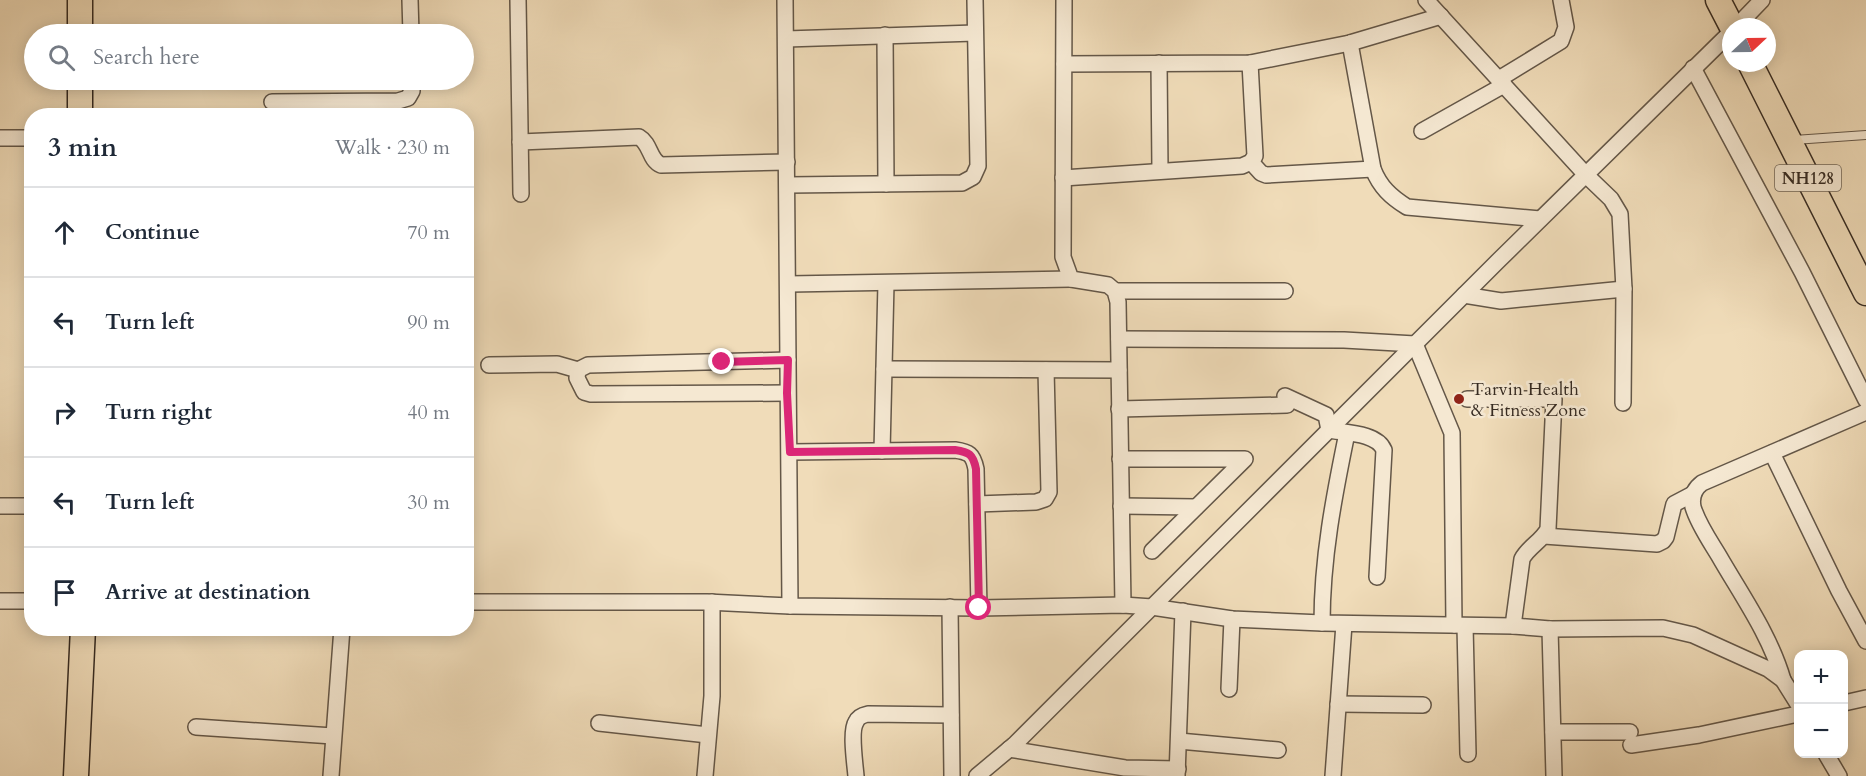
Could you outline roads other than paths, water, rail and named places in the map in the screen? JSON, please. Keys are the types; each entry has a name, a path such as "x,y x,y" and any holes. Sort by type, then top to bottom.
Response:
{"main road":[{"path":"80,0 80,24"},
{"path":"1718,0 1727,18"},
{"name":"NH128","path":"1755,72 1866,293"},
{"path":"80,90 80,108"},
{"path":"76,776 83,636"}],"street":[{"path":"410,0 411,24"},
{"path":"518,0 521,194"},
{"path":"785,0 790,606"},
{"path":"788,185 962,183 973,177 978,166 975,0"},
{"path":"1064,0 1063,257 1071,279"},
{"path":"1426,0 1586,175 1611,199 1620,213 1624,289 1623,403"},
{"path":"1422,130 1501,82 1561,41 1566,27 1561,0"},
{"path":"1745,18 1762,0"},
{"path":"1064,64 1250,63 1350,43 1442,16"},
{"path":"786,39 975,33"},
{"path":"885,35 886,184"},
{"path":"979,775 1009,749 1540,219 1722,41"},
{"path":"1350,43 1373,169 1378,182 1393,198 1407,207 1540,219"},
{"path":"1159,63 1160,171"},
{"path":"1063,178 1242,166 1251,162 1255,156 1250,63"},
{"path":"1694,68 1802,272 1866,400"},
{"path":"272,102 398,101 408,98 412,90"},
{"path":"520,142 639,137 645,141 655,162 661,165 787,162"},
{"path":"0,138 24,138"},
{"path":"1251,162 1261,173 1272,175 1373,169"},
{"path":"789,284 1071,279 1108,285 1115,291 1118,302 1119,339 1123,605"},
{"path":"882,451 886,283"},
{"path":"1464,296 1502,301 1624,289"},
{"path":"1115,291 1285,291"},
{"path":"1119,339 1344,340 1415,344"},
{"path":"1415,344 1452,433 1467,754"},
{"path":"489,365 557,364 578,370 588,365 788,360"},
{"path":"884,369 1119,370"},
{"path":"578,370 577,378 580,387 584,392 591,394 787,393"},
{"path":"977,504 1036,502 1045,499 1049,492 1046,370"},
{"path":"1467,399 1554,399 1548,529 1544,536 1525,552 1522,559 1513,626"},
{"path":"1119,409 1286,400 1326,415 1329,430"},
{"path":"1794,698 1783,680 1772,648 1707,535 1693,506 1693,494 1696,487 1702,483 1866,412"},
{"path":"1329,430 1374,439 1382,444 1384,450 1377,577"},
{"path":"1322,623 1326,541 1347,433"},
{"path":"790,452 955,450 967,452 973,457 976,469 979,608"},
{"path":"1772,453 1866,641"},
{"path":"1120,459 1245,458 1245,461 1152,551"},
{"path":"1544,536 1657,544 1666,537 1670,512 1674,504 1693,494"},
{"path":"0,506 24,507"},
{"path":"1121,506 1196,507"},
{"path":"0,601 24,601"},
{"path":"474,602 712,602 790,606 979,608 1123,605 1232,619 1344,624 1663,628 1693,635 1768,669 1783,680"},
{"path":"705,776 712,696 712,602"},
{"path":"950,607 952,776"},
{"path":"1009,749 1125,768 1178,772 1182,611"},
{"path":"1229,689 1232,619"},
{"path":"1333,776 1344,624"},
{"path":"1550,628 1554,776"},
{"path":"331,776 341,636"},
{"path":"1848,702 1866,698"},
{"path":"1338,704 1423,705"},
{"path":"856,776 854,730 856,720 861,716 868,714 951,715"},
{"path":"1553,732 1631,739 1699,735 1794,715"},
{"path":"599,723 708,735"},
{"path":"196,727 333,736"},
{"path":"1179,741 1278,750"},
{"path":"1829,758 1839,776"}],"lane":[{"path":"1789,140 1866,135"}],"place":[{"name":"Tarvin Health & Fitness Zone","path":"1459,399"}]}
